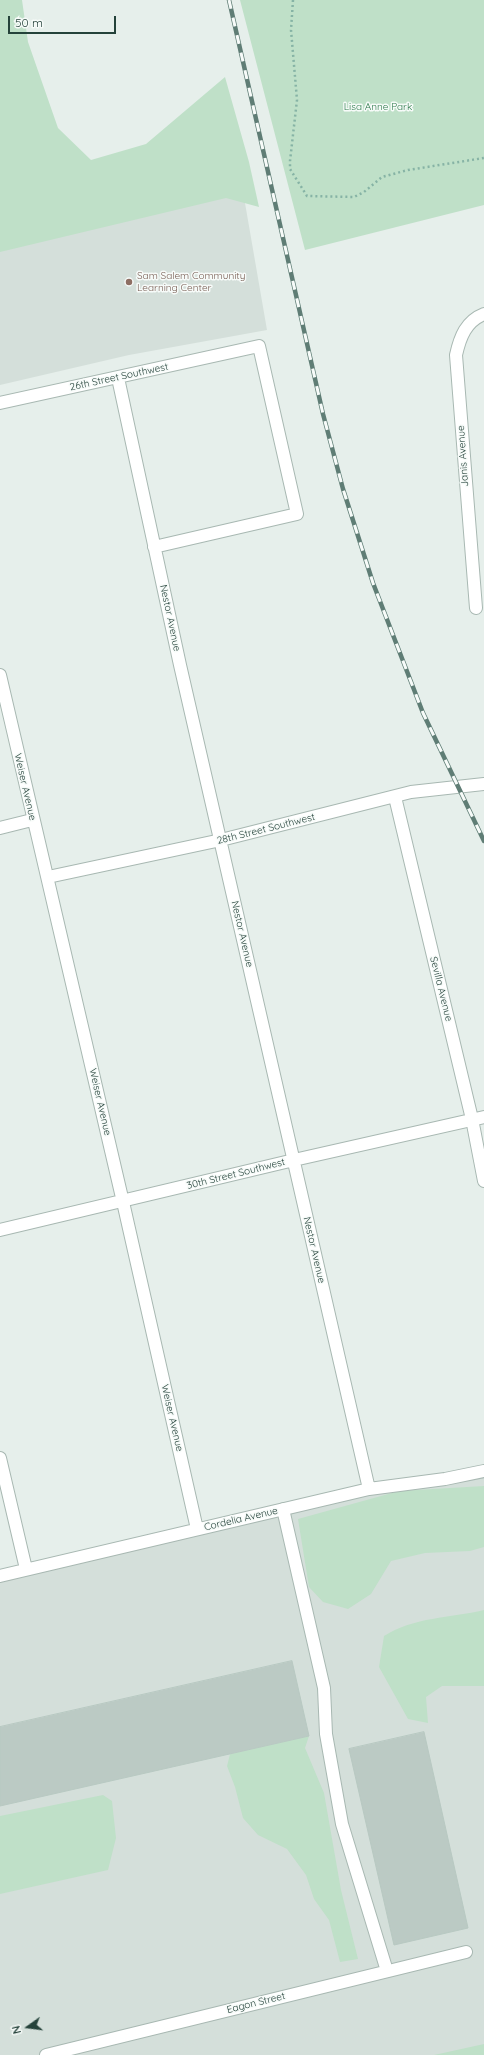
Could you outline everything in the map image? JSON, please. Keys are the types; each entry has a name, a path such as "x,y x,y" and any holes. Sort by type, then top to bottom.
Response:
{"street":[{"name":"Janis Avenue","path":"476,608 456,354 459,339 463,332 473,320 484,314"},
{"name":"26th Street Southwest","path":"0,403 259,346 296,514 154,547"},
{"name":"Nestor Avenue","path":"118,378 154,547 370,1489"},
{"name":"Weiser Avenue","path":"0,675 32,820 48,877 197,1529"},
{"name":"28th Street Southwest","path":"48,877 221,840 427,789 484,784"},
{"name":"Sevilla Avenue","path":"395,797 478,1118 484,1181"},
{"path":"0,828 32,820"},
{"name":"30th Street Southwest","path":"0,1230 478,1118"},
{"path":"0,1458 26,1570"},
{"name":"Cordelia Avenue","path":"0,1576 370,1489 445,1479 484,1471"},
{"path":"283,1509 324,1688 326,1734 342,1824 387,1972"},
{"name":"Eagon Street","path":"46,2055 466,1952"}],"path":[{"path":"293,0 291,30 297,100 290,169 307,196 354,197 364,192 382,177 408,170 484,158"}],"shaded area":[{"name":"Sam Salem Community Learning Center","path":"241,180 267,330 129,355 0,385 0,234"},
{"path":"484,1471 484,2055 0,2055 0,1576 182,1532"}],"green space":[{"path":"0,0 22,0 28,42 58,128 91,160 146,144 225,77 249,162 259,207 226,198 0,252"},
{"name":"Lisa Anne Park","path":"240,0 484,0 484,205 305,250"},
{"path":"484,1486 484,1547 470,1551 425,1553 391,1561 371,1594 348,1609 323,1602 309,1587 298,1519 399,1491"},
{"path":"484,1610 484,1686 442,1686 426,1697 428,1723 408,1719 379,1667 384,1636 408,1625 432,1619"},
{"path":"309,1736 305,1748 324,1793 341,1890 358,1959 340,1962 329,1920 314,1899 306,1875 287,1849 258,1835 243,1818 235,1787 227,1766 230,1754"},
{"path":"103,1795 112,1801 116,1838 108,1870 0,1894 0,1816"},
{"path":"484,2044 484,2055 434,2055"}],"building":[{"path":"292,1661 309,1736 0,1806 0,1727"},
{"path":"424,1732 468,1928 394,1945 349,1749"}],"railway":[{"path":"229,0 323,414 343,489 373,583 423,713 484,841"}],"place":[{"name":"Sam Salem Community Learning Center","path":"129,282"}]}
